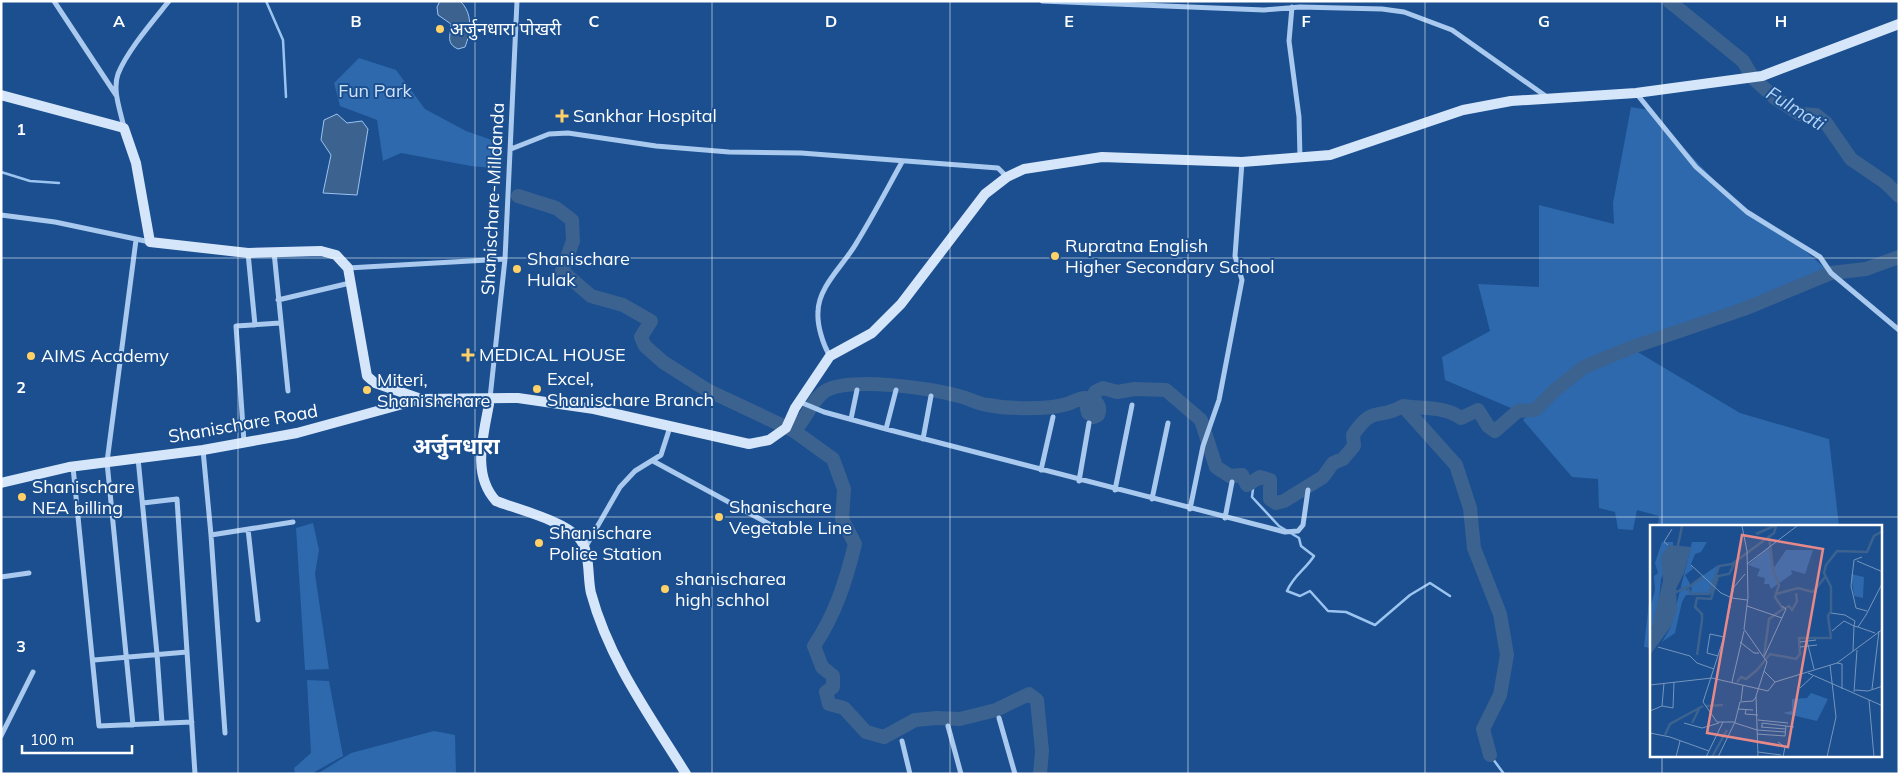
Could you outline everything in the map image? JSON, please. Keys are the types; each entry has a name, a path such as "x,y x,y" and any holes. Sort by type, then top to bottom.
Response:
{"street":[{"path":"54,1 117,96"},
{"path":"150,242 136,163 124,128 117,96 118,75 141,38 169,1"},
{"name":"Shanischare-Milldanda","path":"490,398 505,259 517,1"},
{"path":"1042,1 1264,10 1292,7 1300,4 1382,8 1404,12 1452,30 1550,99"},
{"path":"1292,7 1289,41 1296,92 1300,158"},
{"path":"902,162 856,245 830,280 820,302 817,312 826,349 830,356 872,333 901,304 984,194 1007,177 1024,169 1102,156 1242,162 1330,155 1463,110 1511,101 1636,93 1762,76 1899,24"},
{"path":"1636,93 1696,167 1747,212 1820,257 1832,273 1899,330"},
{"path":"1,95 124,128"},
{"path":"511,149 549,134 568,133 656,146 729,152 801,153 998,168 1007,177"},
{"path":"1190,509 1203,446 1219,400 1242,280 1235,256 1242,162"},
{"path":"1,215 55,222 150,242 248,252 321,251 336,255 348,268 367,376 375,383 421,399"},
{"path":"133,725 107,462 136,240"},
{"path":"274,251 288,391"},
{"path":"248,252 255,325"},
{"path":"348,268 505,259"},
{"path":"278,300 350,283"},
{"path":"244,443 236,326 280,323"},
{"name":"Shanischare Road","path":"1,483 73,467 203,450 297,433 421,399 518,398 594,409 670,428 749,444 758,443 769,440 786,428 800,402 830,356"},
{"path":"851,419 858,390"},
{"path":"886,430 896,390"},
{"path":"923,438 931,396"},
{"path":"490,398 480,458 482,471 492,497 496,501 567,529 579,538 585,548 591,592 610,648 686,774"},
{"path":"800,402 813,408 886,430 923,438 1152,500 1292,533 1298,531 1303,525 1308,490"},
{"path":"1115,490 1132,405"},
{"path":"1041,470 1053,417"},
{"path":"1079,481 1089,423"},
{"path":"1152,500 1168,423"},
{"path":"585,548 620,486 635,471 653,461 664,449 670,428"},
{"path":"203,450 225,733"},
{"path":"138,458 162,723"},
{"path":"653,461 772,525"},
{"path":"73,467 94,660 99,726 192,722"},
{"path":"1225,518 1232,482"},
{"path":"143,502 177,499 195,774"},
{"path":"211,535 293,522"},
{"path":"248,529 258,620"},
{"path":"1,577 29,572"},
{"path":"94,660 187,652"},
{"path":"1,736 33,672"},
{"path":"998,718 1015,774"},
{"path":"948,726 961,774"},
{"path":"902,741 910,774"}],"green space":[{"name":"Fun Park","path":"359,58 396,70 425,109 466,131 503,144 502,169 471,166 401,153 383,161 377,120 340,106 334,83"},
{"path":"1631,107 1648,110 1728,195 1747,212 1791,239 1831,273 1744,309 1631,348 1740,413 1829,439 1839,525 1658,525 1659,516 1637,510 1633,530 1618,529 1615,512 1599,508 1598,479 1572,477 1523,420 1534,410 1518,411 1445,380 1442,357 1490,331 1478,284 1539,287 1539,205 1614,224 1613,203"},
{"path":"313,523 319,550 315,574 329,669 305,670 296,528"},
{"path":"1650,593 1650,648 1644,647"},
{"path":"307,680 329,681 343,756 311,774 295,774 294,768 311,753"},
{"path":"434,731 455,735 456,774 317,774 351,753"}],"shaded area":[{"path":"440,1 460,1 467,11 470,23 465,47 458,49 451,44 451,24 438,15 437,7"},
{"path":"337,114 347,123 362,121 368,129 357,195 323,193 331,155 321,140 324,120"}],"waterway":[{"path":"266,1 283,40 286,97"},
{"name":"Fulmati","path":"1669,1 1743,61 1753,78 1775,98 1800,114 1816,115 1826,123 1851,159 1886,183 1899,196"},
{"path":"1,172 30,181 59,183"},
{"path":"518,196 556,208 572,220 573,241 562,271 591,296 623,305 651,321 641,337 645,346 663,362 707,390 794,431 833,459 844,489 842,519 855,544 839,597 828,622 814,646 822,667 833,676 833,687 826,692 829,704 844,708 866,732 884,737 915,720 937,718 960,719 996,710 1029,694 1037,700 1042,751 1040,774"},
{"path":"794,431 822,393 839,386 854,384 911,387 959,396 984,404 1017,408 1059,406 1085,398 1088,413 1094,417 1098,415 1099,410 1098,404 1093,399 1095,392 1103,388 1117,392 1135,389 1166,390 1201,420 1216,467 1230,476 1242,475 1247,485 1260,477 1270,480 1270,499 1276,503 1284,501 1323,477 1333,463 1343,459 1354,446 1353,435 1360,425 1376,414 1403,406 1447,411 1461,418 1478,410 1488,426 1495,431 1518,411 1535,410 1554,391 1584,367 1630,348 1744,309 1831,273 1866,269 1899,257"},
{"path":"1403,406 1456,465 1470,508 1474,548 1500,614 1507,655 1500,695 1483,729 1490,755"},
{"path":"1254,481 1252,497 1279,526 1299,538 1301,546 1314,556 1287,591 1300,596 1310,591 1328,611 1346,612 1375,625 1410,595 1430,583 1450,596"},
{"path":"1490,755 1504,774"}],"place":[{"name":"अर्जुनधारा पोखरी","path":"440,29"},
{"name":"Sankhar Hospital","path":"562,116"},
{"name":"Rupratna English Higher Secondary School","path":"1055,256"},
{"name":"Shanischare Hulak","path":"517,269"},
{"name":"MEDICAL HOUSE","path":"468,355"},
{"name":"AIMS Academy","path":"31,356"},
{"name":"Excel, Shanischare Branch","path":"537,389"},
{"name":"Miteri, Shanishchare","path":"367,390"},
{"name":"Shanischare NEA billing","path":"22,497"},
{"name":"Shanischare Vegetable Line","path":"719,517"},
{"name":"Shanischare Police Station","path":"539,543"},
{"name":"shanischarea high schhol","path":"665,589"}],"district":[{"name":"अर्जुनधारा","path":"456,446"}]}
